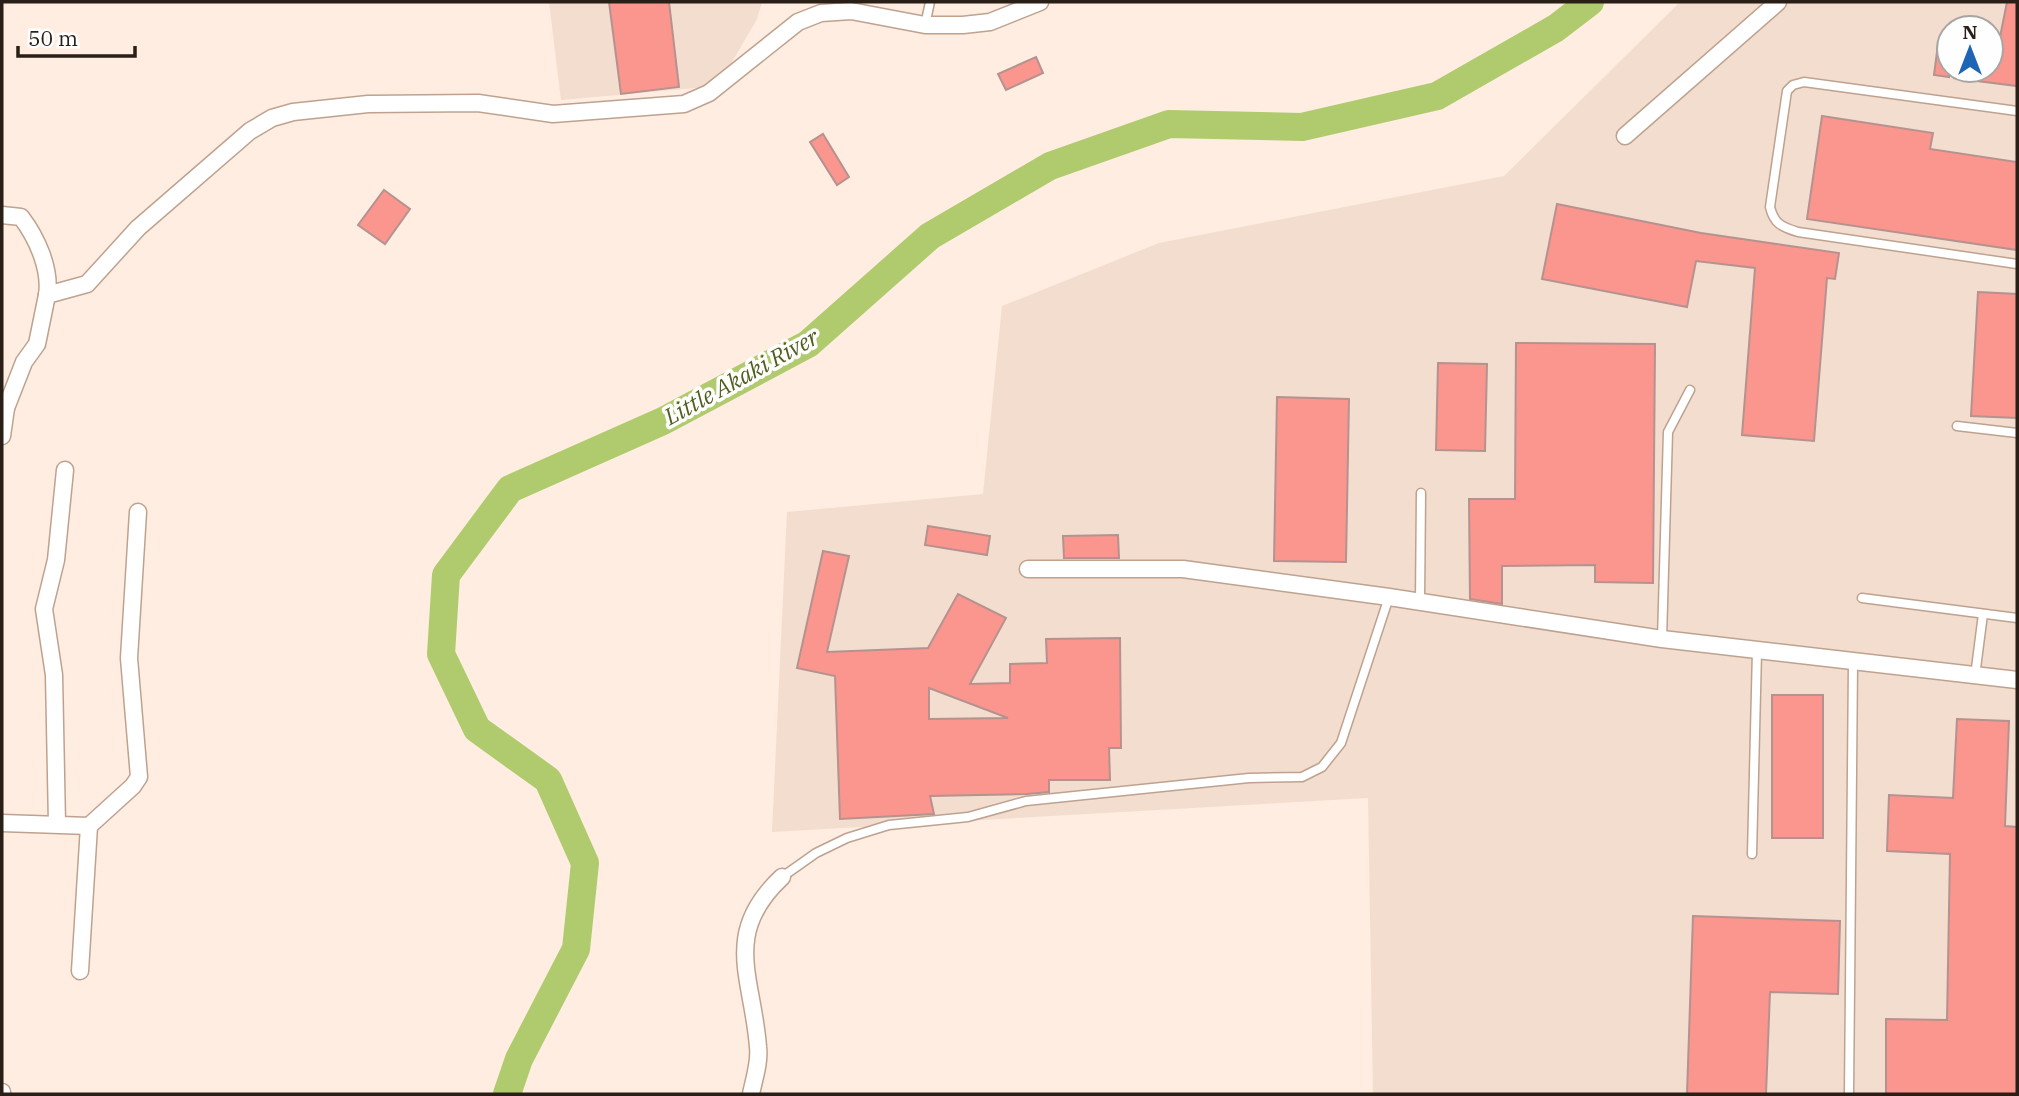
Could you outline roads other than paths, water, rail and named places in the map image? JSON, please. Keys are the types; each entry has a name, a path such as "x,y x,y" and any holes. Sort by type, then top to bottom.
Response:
{"street":[{"path":"47,295 87,284 138,228 250,131 272,118 293,112 368,104 478,103 553,114 684,104 709,93 798,22 821,13 851,11 925,25 963,25 990,22 1040,2"},
{"path":"1625,136 1779,2"},
{"path":"2,215 21,217 29,228 49,280 37,344 24,362 4,408 2,436"},
{"path":"57,824 54,675 44,609 56,560 65,470"},
{"path":"80,971 89,826 133,786 139,777 129,658 138,512"},
{"path":"1028,569 1183,569 1420,601 1662,639 2017,680"},
{"path":"2,823 89,826"},
{"path":"751,1094 759,1048 744,959 752,915 757,903 782,877"}],"lane":[{"path":"925,25 930,2"},
{"path":"2017,111 1804,82 1793,85 1787,90 1770,207 1773,219 1782,227 1798,232 2017,264"},
{"path":"1662,639 1668,432 1690,390"},
{"path":"1957,425 2017,433"},
{"path":"1420,493 1420,601"},
{"path":"782,877 816,853 847,838 889,825 968,817 1026,801 1249,778 1302,777 1322,767 1340,743 1389,597"},
{"path":"1862,598 2017,618"},
{"path":"1975,676 1983,614"},
{"path":"1752,854 1757,650"},
{"path":"1849,1094 1853,663"}],"waterway":[{"name":"Little Akaki River","path":"507,1094 519,1059 576,949 585,863 548,780 477,729 441,654 446,575 510,489 663,421 808,344 930,236 1050,166 1169,124 1302,127 1437,96 1556,28 1590,2"}]}
